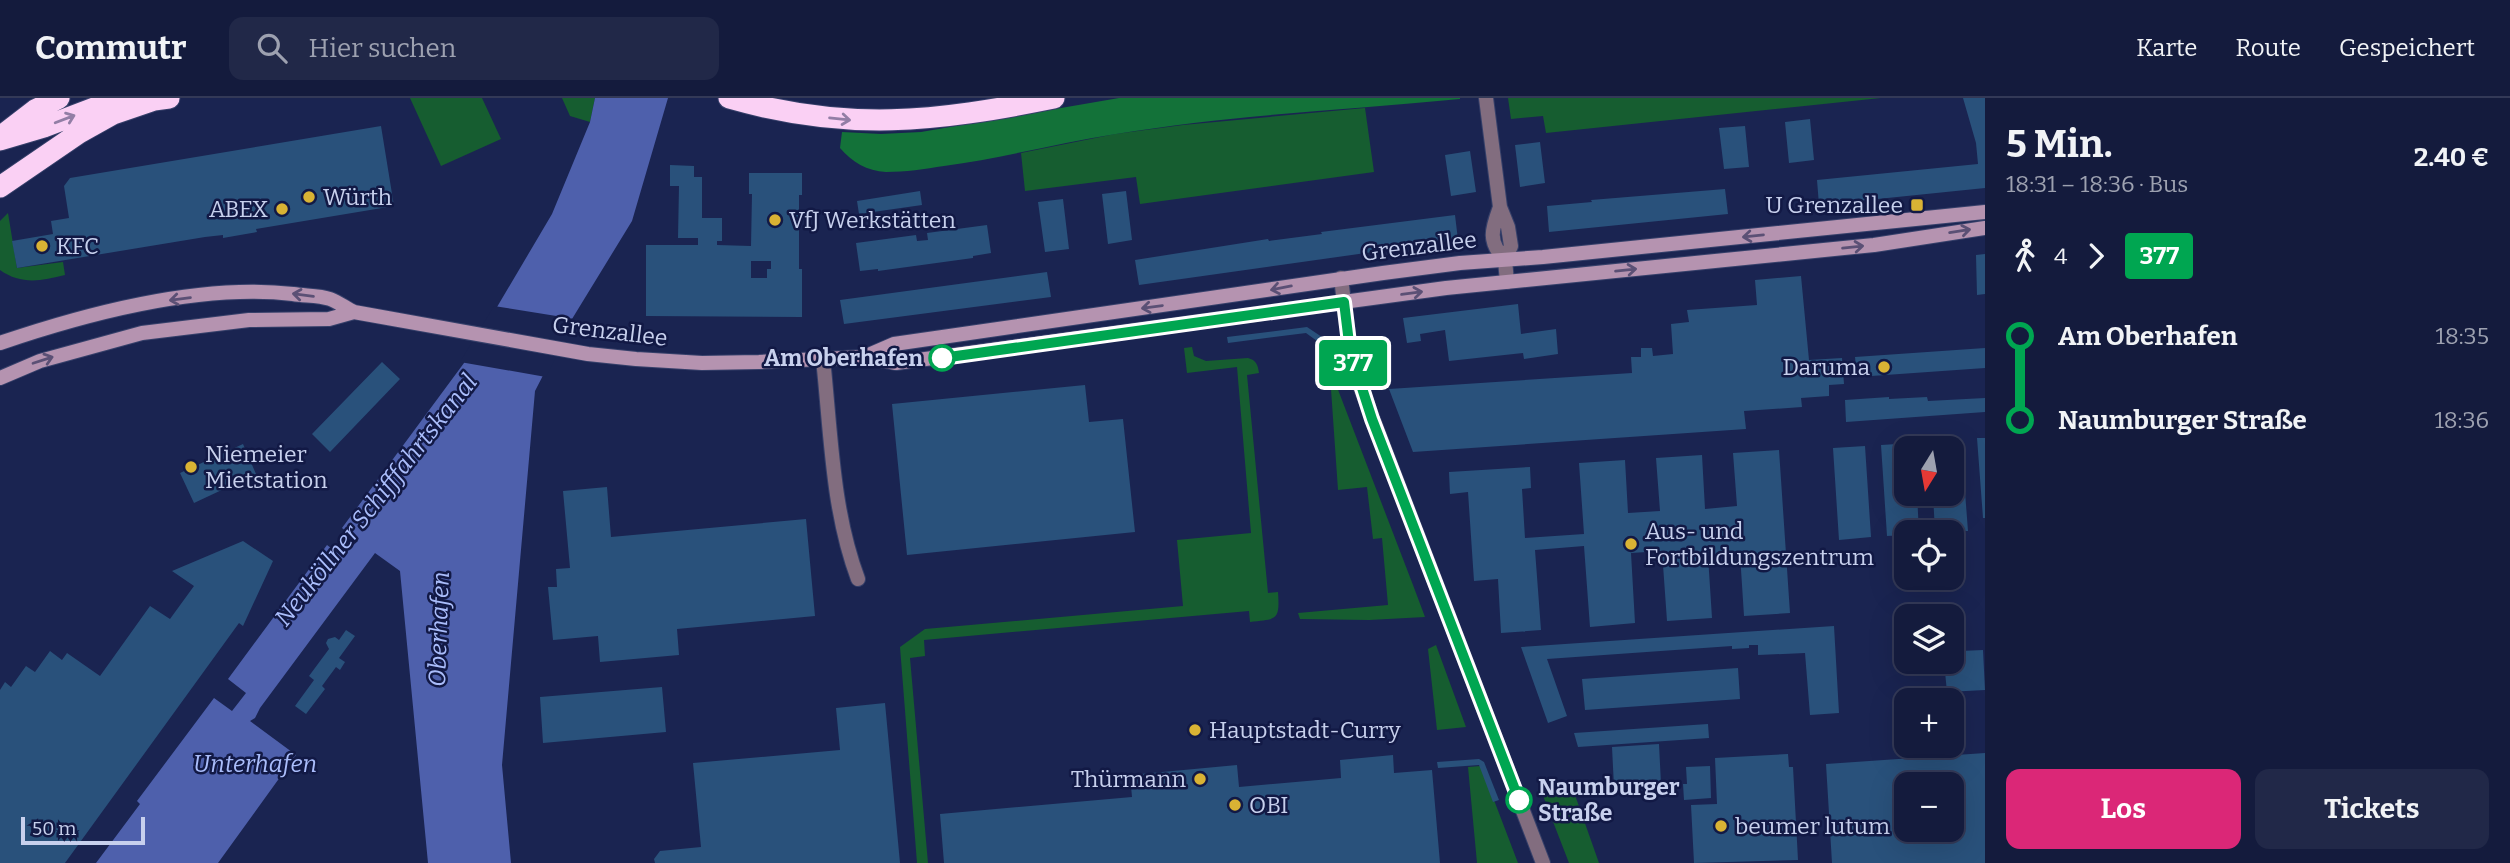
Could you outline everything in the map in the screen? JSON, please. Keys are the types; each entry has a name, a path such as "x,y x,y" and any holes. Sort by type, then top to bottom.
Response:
{"highway":[{"path":"0,139 35,110 60,98"},
{"path":"729,98 772,110 846,121 884,122 921,120 999,109 1054,98"},
{"path":"0,139 44,127 94,108 162,99"},
{"path":"0,187 79,133 113,114 162,99"}],"main road":[{"name":"Grenzallee","path":"864,356 894,344 1220,298 1341,278 1460,263 1985,212"},
{"name":"Grenzallee","path":"0,343 99,313 154,302 248,292 330,299 354,313 589,354 702,363 864,356 896,363 1344,302 1507,282 1874,245 1985,228"},
{"name":"Grenzallee","path":"0,378 40,361 142,334 249,320 328,319 354,313"}],"street":[{"path":"1486,98 1500,207 1492,229 1494,249 1505,260 1507,282"},
{"path":"1341,278 1350,351 1372,419 1543,863"},
{"path":"823,359 841,519 846,547 858,579"}],"green space":[{"path":"410,98 482,98 501,139 441,166"},
{"path":"562,98 595,98 590,122 570,116"},
{"path":"1119,98 1460,99 1159,127 966,163 900,171 886,172 866,168 840,148 842,132 921,132"},
{"path":"1508,98 1881,98 1546,133 1543,116 1511,119"},
{"path":"1365,108 1374,172 1140,204 1136,177 1025,191 1021,153 1115,134 1183,125"},
{"path":"8,213 17,268 63,262 65,275 23,280 0,270 0,221"},
{"path":"1192,347 1194,356 1206,361 1248,358 1255,362 1258,368 1259,373 1247,375 1268,593 1278,592 1275,617 1250,622 1249,611 924,640 925,656 910,658 928,863 917,863 900,647 925,629 1183,606 1177,540 1251,533 1237,367 1187,373 1184,348"},
{"path":"1327,361 1425,617 1369,620 1300,619 1298,613 1388,605 1382,538 1373,539 1367,487 1338,490"},
{"path":"1436,645 1466,727 1437,730 1428,649"},
{"path":"1481,766 1518,863 1477,863 1468,767"},
{"path":"1540,788 1567,788 1575,795 1599,863 1569,863"}],"water":[{"path":"595,98 668,98 632,221 572,319 535,391 502,765 511,863 428,863 400,571 375,553 255,718 250,721 296,755 218,863 96,863 140,804 137,801 214,698 232,711 246,693 228,679 327,545 344,558 347,551 358,541 342,528 464,363 552,214 590,122"}],"pier":[{"path":"494,306 575,319 546,377 460,362"}],"building":[{"path":"1963,98 1985,98 1985,188 1819,205 1817,180 1978,164 1976,143"},
{"path":"1810,119 1814,160 1789,163 1785,122"},
{"path":"381,126 394,206 256,229 257,232 223,238 223,235 205,237 17,268 12,241 53,234 51,221 69,218 64,186 70,178"},
{"path":"1745,126 1749,167 1724,169 1719,128"},
{"path":"1540,142 1545,183 1520,187 1515,145"},
{"path":"1470,151 1476,192 1451,196 1445,155"},
{"path":"670,165 694,166 694,177 702,177 702,218 722,218 722,241 717,241 717,245 751,246 752,194 749,194 749,173 802,173 802,195 799,195 799,269 802,269 802,317 646,316 646,245 698,245 698,238 678,238 679,186 670,186","holes":["751,261 771,261 767,278 751,278"]},
{"path":"1725,189 1728,214 1549,232 1547,206"},
{"path":"920,191 922,205 859,214 857,201"},
{"path":"1126,191 1132,240 1108,244 1102,194"},
{"path":"1063,199 1069,249 1045,252 1038,202"},
{"path":"1455,215 1458,240 1139,285 1135,260 1268,239 1269,241"},
{"path":"987,225 991,253 973,258 860,271 856,243 916,235 917,241 928,240 927,233"},
{"path":"1985,254 1985,294 1977,295 1976,255"},
{"path":"1047,272 1051,297 844,324 840,300"},
{"path":"1801,276 1809,360 1842,358 1844,384 1829,385 1829,396 1801,398 1802,407 1744,411 1746,429 1413,452 1389,389 1632,373 1631,357 1641,357 1641,348 1652,348 1653,356 1673,354 1671,324 1689,322 1687,310 1757,305 1755,280"},
{"path":"1518,304 1521,334 1556,329 1558,354 1524,359 1523,353 1449,361 1445,330 1420,334 1421,341 1407,343 1403,318"},
{"path":"1307,327 1322,337 1331,359 1326,361 1317,341 1306,333 1228,343 1227,337"},
{"path":"1985,348 1985,368 1857,377 1855,357"},
{"path":"382,362 400,379 330,452 312,434"},
{"path":"1085,385 1089,422 1123,419 1135,532 907,555 892,404"},
{"path":"1927,397 1928,401 1985,398 1985,412 1846,422 1845,400"},
{"path":"1977,438 1985,438 1985,518 1983,518"},
{"path":"243,444 256,474 194,503 180,473"},
{"path":"1894,444 1894,506 1918,506 1918,520 1894,520 1894,536 1887,536 1881,445"},
{"path":"1865,446 1871,537 1839,540 1833,448"},
{"path":"1779,450 1790,613 1744,616 1740,554 1708,556 1712,618 1667,621 1662,551 1631,553 1635,623 1590,627 1584,546 1535,550 1541,630 1501,633 1498,579 1474,581 1468,492 1450,494 1449,472 1530,467 1531,488 1522,489 1525,538 1584,534 1579,463 1625,460 1628,513 1660,511 1656,458 1702,455 1705,509 1737,506 1733,453"},
{"path":"1964,478 1968,531 1964,531 1964,520 1934,520 1934,506 1964,506"},
{"path":"607,487 611,537 806,519 815,616 677,629 679,655 600,662 598,636 553,640 548,587 557,587 556,569 570,568 563,491"},
{"path":"243,541 273,561 243,626 239,623 65,863 0,863 0,690 5,682 11,687 26,666 35,672 50,651 62,660 67,653 100,676 150,606 170,619 194,586 172,571"},
{"path":"1834,626 1839,713 1810,715 1805,653 1758,655 1758,645 1749,645 1749,648 1732,649 1732,646 1547,659 1567,716 1548,723 1521,647"},
{"path":"346,630 355,636 339,658 345,662 340,670 336,667 322,686 325,689 306,714 295,706 314,680 309,676 329,649 326,643 328,639 335,637 339,640"},
{"path":"1983,650 1985,690 1964,691 1964,688 1947,688 1945,674 1964,674 1964,651"},
{"path":"1738,668 1740,699 1585,710 1582,679"},
{"path":"662,687 666,732 543,743 540,697"},
{"path":"885,703 900,863 655,863 654,859 660,851 701,847 693,763 840,750 836,708"},
{"path":"1708,724 1709,738 1578,747 1574,733"},
{"path":"1659,744 1661,784 1614,787 1612,747"},
{"path":"1985,753 1985,863 1832,863 1826,764 1913,758 1964,758 1964,754"},
{"path":"1788,754 1789,767 1793,767 1798,860 1694,863 1691,805 1717,804 1715,758"},
{"name":"OBI","path":"1393,755 1394,773 1432,770 1440,863 944,863 940,814 1132,797 1130,775 1237,765 1239,787 1341,778 1340,760"},
{"path":"1479,759 1484,762 1499,800 1493,802 1479,765 1438,768 1437,762"},
{"path":"1710,766 1711,798 1684,800 1686,767"}],"bus line":[{"name":"377","path":"942,358 1344,302 1350,351 1372,419 1519,800"}],"place":[{"name":"Würth","path":"309,197"},
{"name":"U Grenzallee","path":"1917,205"},
{"name":"ABEX","path":"282,209"},
{"name":"VfJ Werkstätten","path":"775,220"},
{"name":"KFC","path":"42,246"},
{"name":"Am Oberhafen","path":"942,358"},
{"name":"Daruma","path":"1884,367"},
{"name":"Niemeier Mietstation","path":"191,467"},
{"name":"Aus- und Fortbildungszentrum","path":"1631,544"},
{"name":"Hauptstadt-Curry","path":"1195,730"},
{"name":"Thürmann","path":"1200,779"},
{"name":"Naumburger Straße","path":"1519,800"},
{"name":"OBI","path":"1235,805"},
{"name":"beumer lutum","path":"1721,826"}],"water label":[{"name":"Neuköllner Schifffahrtskanal","path":"376,500"},
{"name":"Oberhafen","path":"439,629"},
{"name":"Unterhafen","path":"255,764"}]}
